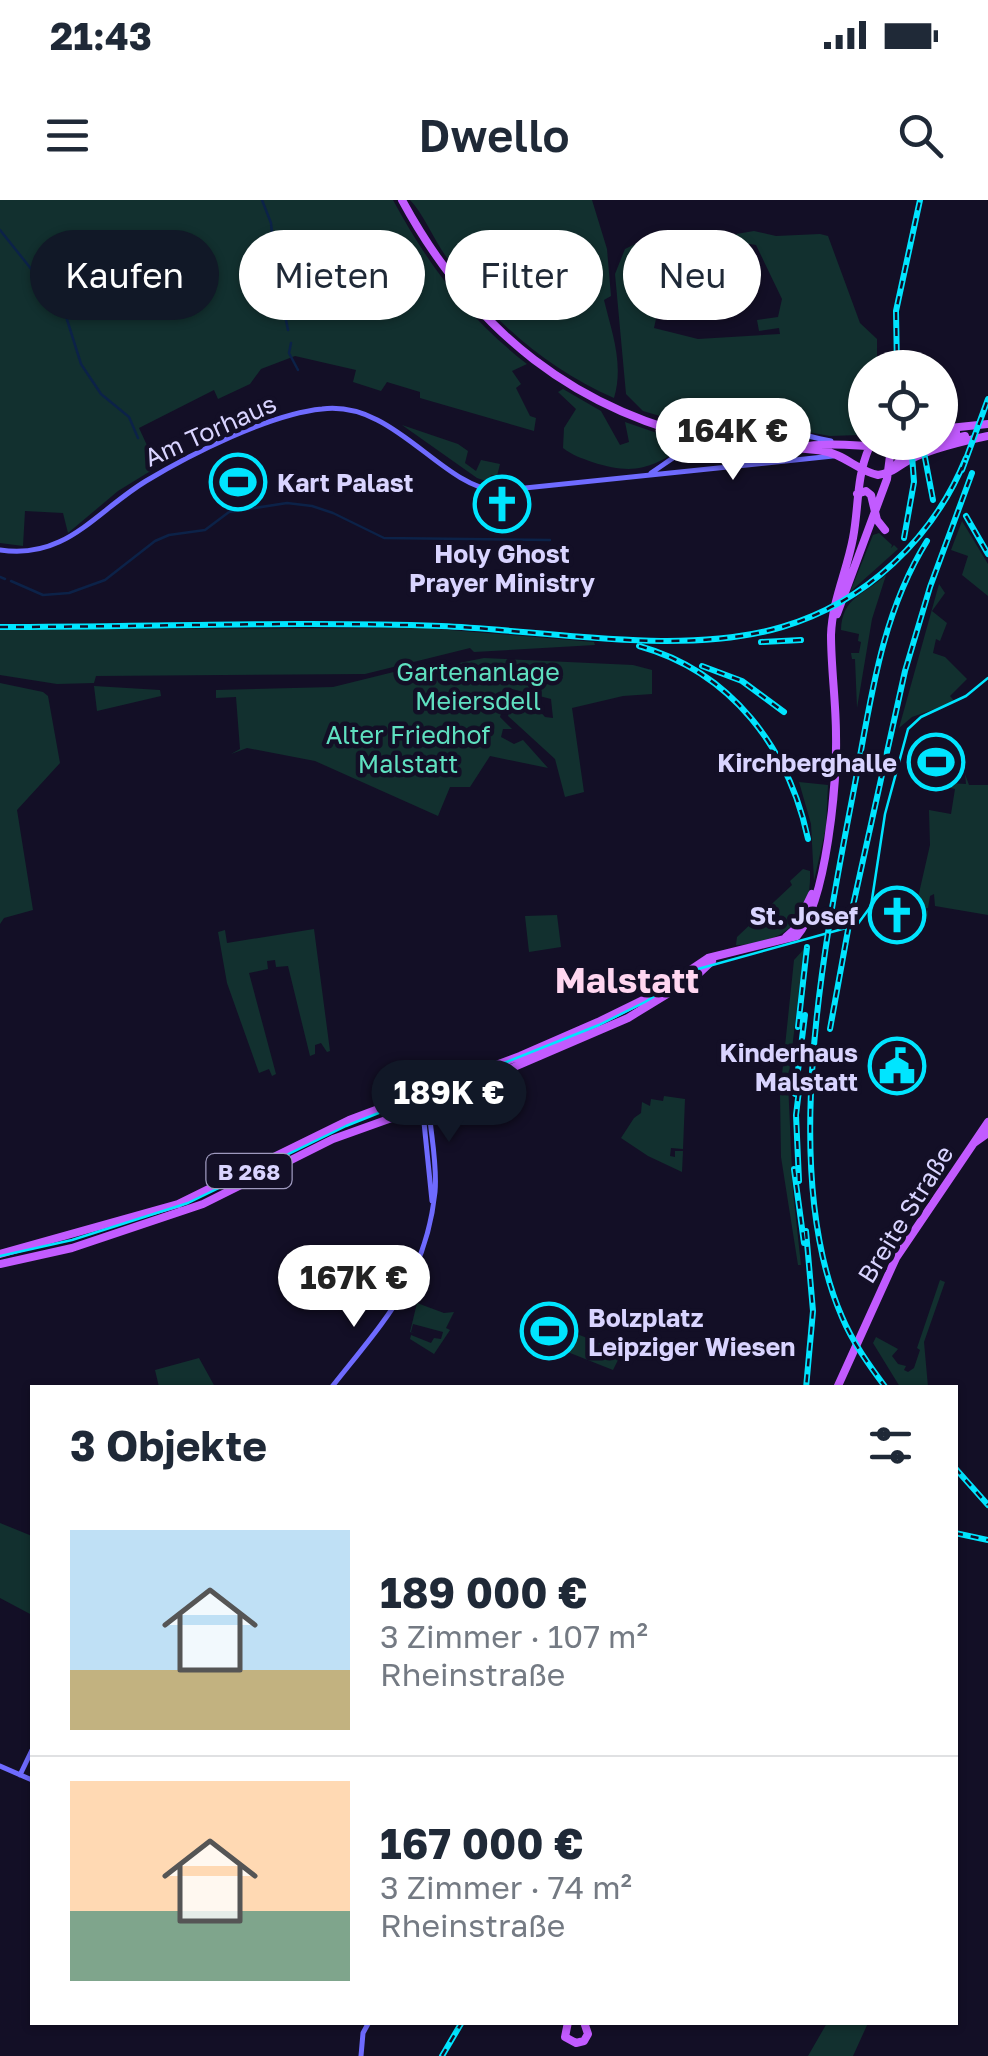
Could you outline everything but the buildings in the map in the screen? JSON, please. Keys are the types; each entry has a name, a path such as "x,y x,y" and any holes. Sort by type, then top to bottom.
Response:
{"main road":[{"path":"402,200 422,237 462,294 530,357 614,408 720,442 841,456 872,474 888,473 919,456 988,434"},
{"name":"Am Torhaus","path":"0,550 40,550 66,540 124,495 166,470 260,426 326,408 348,410 390,427 473,485 487,490 649,474"},
{"path":"958,432 984,424"},
{"path":"649,474 710,436 738,426 756,426 848,445"},
{"path":"958,436 988,434"},
{"path":"794,448 848,445"},
{"path":"649,474 841,456"},
{"path":"797,936 808,918 830,828 836,737 833,612 854,537 863,460"},
{"path":"832,628 892,460"},
{"path":"888,473 900,460"},
{"path":"664,465 667,472"},
{"path":"858,494 869,492 885,530 876,529 863,538"},
{"path":"772,944 794,932 820,876"},
{"path":"797,936 807,904"},
{"name":"B 268","path":"0,1264 72,1248 187,1200 343,1124 598,1022 653,995 702,960 797,936"},
{"name":"B 268","path":"332,1139 630,1018 725,954"},
{"path":"473,1072 482,1081"},
{"path":"333,1385 411,1282 424,1249 432,1204 424,1090"},
{"name":"Breite Straße","path":"838,1385 901,1250 988,1122"},
{"name":"B 268","path":"0,1254 201,1205 345,1132 343,1124"},
{"name":"Breite Straße","path":"974,1143 988,1133"},
{"path":"20,1774 30,1754"},
{"path":"0,1766 30,1779"},
{"path":"361,2056 367,2025"},
{"path":"567,2025 564,2035 579,2047 588,2034 585,2025"}],"green space":[{"path":"0,200 393,200 410,230 239,230 239,320 425,320 425,254 445,281 445,320 478,320 527,364 512,371 521,384 516,388 530,416 536,418 534,431 420,398 420,392 387,382 381,391 353,382 356,370 295,356 261,369 250,384 218,399 214,390 139,428 157,467 118,491 68,533 63,513 25,511 23,546 0,543"},
{"path":"410,200 592,200 601,230 445,230 445,255"},
{"path":"761,233 828,236 860,323 877,339 877,350 848,350 848,435 830,436 747,421 707,430 643,411 626,394 615,274 623,254 623,320 656,320 654,328 698,339 780,334 779,328 759,331 757,320 778,317 782,299 761,255"},
{"path":"603,236 611,296 604,300 617,361 614,398 542,357 501,321 603,320"},
{"path":"563,389 601,411 620,445 629,442 625,422 689,444 653,464 632,469 577,456 563,448 564,428 576,409 558,392"},
{"path":"402,425 458,444 468,451 465,463 476,471 481,460 500,464 497,476 491,475 489,482 477,478"},
{"path":"962,521 988,564 988,596 962,575 968,556 951,550"},
{"path":"879,533 891,548 894,545 898,549 850,592 873,535"},
{"path":"886,575 872,619 857,708 855,659 851,653 859,653 861,642 859,634 841,630 842,619 850,603"},
{"path":"939,584 945,593 932,611 947,623 940,641 936,639 933,653 945,657 967,679 950,696 955,702 912,717 899,728"},
{"path":"426,628 595,645 474,652 470,648 365,674 96,676 94,683 57,684 0,675 0,629"},
{"path":"484,658 633,665 652,670 652,694 623,696 572,708 584,792 565,797 555,759 508,716 511,703 537,708 545,717 553,718 551,699 508,688 500,717 512,729 503,729 501,737 514,744 523,740 548,768 490,756 470,787 450,787 438,816 315,761 247,748 231,754 240,749 236,697 216,698 216,690 333,687 422,665 439,667"},
{"path":"0,683 48,696 60,763 17,810 33,910 4,918 0,924"},
{"path":"94,686 160,690 161,696 97,711"},
{"path":"965,774 969,785 988,785 988,915 935,906 934,894 928,908 923,908 928,911 927,919 914,915 930,845 929,810 951,814 955,789 947,787 947,783 966,784"},
{"path":"799,782 828,785 826,827 814,881 811,824"},
{"path":"803,869 810,871 809,888 806,903 792,926 768,940 736,945 737,937 792,885 790,881"},
{"path":"557,915 561,947 529,952 525,916"},
{"path":"314,929 330,1051 321,1043 315,1045 315,1054 310,1056 288,966 276,967 275,960 267,961 268,969 249,973 276,1074 272,1076 269,1069 259,1073 227,983 218,932 225,930 227,943"},
{"path":"804,949 788,1082 798,1265 781,1157 780,1094 794,960"},
{"path":"664,1096 685,1099 683,1149 671,1148 670,1156 683,1151 682,1172 621,1138 641,1113 642,1102 650,1106 651,1099 663,1101"},
{"path":"940,1280 945,1282 924,1342 928,1385 899,1385 873,1343 876,1337 898,1349 892,1356 908,1372 914,1368 920,1350 917,1348"},
{"path":"417,1303 444,1313 454,1312 446,1328 450,1330 434,1354 410,1339 411,1335 431,1343 434,1338 441,1339 443,1332 413,1324 411,1332 418,1334 410,1332"},
{"path":"567,1330 622,1352 613,1370 560,1349"},
{"path":"199,1358 214,1385 159,1385 155,1370"},
{"path":"0,1523 30,1535 30,1614 0,1598"},
{"path":"826,2025 867,2025 853,2056 808,2056"}],"waterway":[{"path":"262,200 271,223 288,330"},
{"path":"0,230 64,310 81,364 101,394 129,417 138,438"},
{"path":"291,343 289,353 298,370"},
{"path":"11,581 43,595 69,593 105,580 155,541 169,535 205,530 229,512 287,503 333,513 384,538 550,540"},
{"path":"0,577 5,579"}],"tram line":[{"path":"0,1256 72,1240 188,1203 346,1126 599,1025 698,969 857,925 871,906 885,814 908,729 921,717 966,696 988,678"}],"railway":[{"path":"897,350 896,311 920,200"},
{"path":"962,470 988,399"},
{"path":"0,627 386,625 657,641 743,636 813,616 868,584 893,564 935,515 966,458"},
{"path":"904,538 914,482 912,460"},
{"path":"925,460 933,500"},
{"path":"830,1029 905,671 930,587 972,473"},
{"path":"966,516 988,554"},
{"path":"884,1385 846,1327 823,1259 813,1195 813,1058 830,919 878,664 898,601 927,541"},
{"path":"761,642 801,640"},
{"path":"639,646 702,674 751,718 787,775 808,839"},
{"path":"702,666 742,681 784,712"},
{"path":"798,1027 807,947"},
{"path":"795,1094 805,1015"},
{"path":"799,1181 796,1115 800,1082"},
{"path":"794,1169 804,1243"},
{"path":"806,1231 813,1311 806,1385"},
{"path":"958,1471 988,1505"},
{"path":"958,1534 988,1540"},
{"path":"442,2056 460,2025"}],"place":[{"name":"Kart Palast","path":"238,482"},
{"name":"Holy Ghost Prayer Ministry","path":"502,504"},
{"name":"Kirchberghalle","path":"936,762"},
{"name":"St. Josef","path":"897,915"},
{"name":"Kinderhaus Malstatt","path":"897,1066"},
{"name":"Bolzplatz Leipziger Wiesen","path":"549,1331"}],"district":[{"name":"Malstatt","path":"627,980"}],"park label":[{"name":"Gartenanlage Meiersdell","path":"478,686"},
{"name":"Alter Friedhof Malstatt","path":"408,748"}]}
